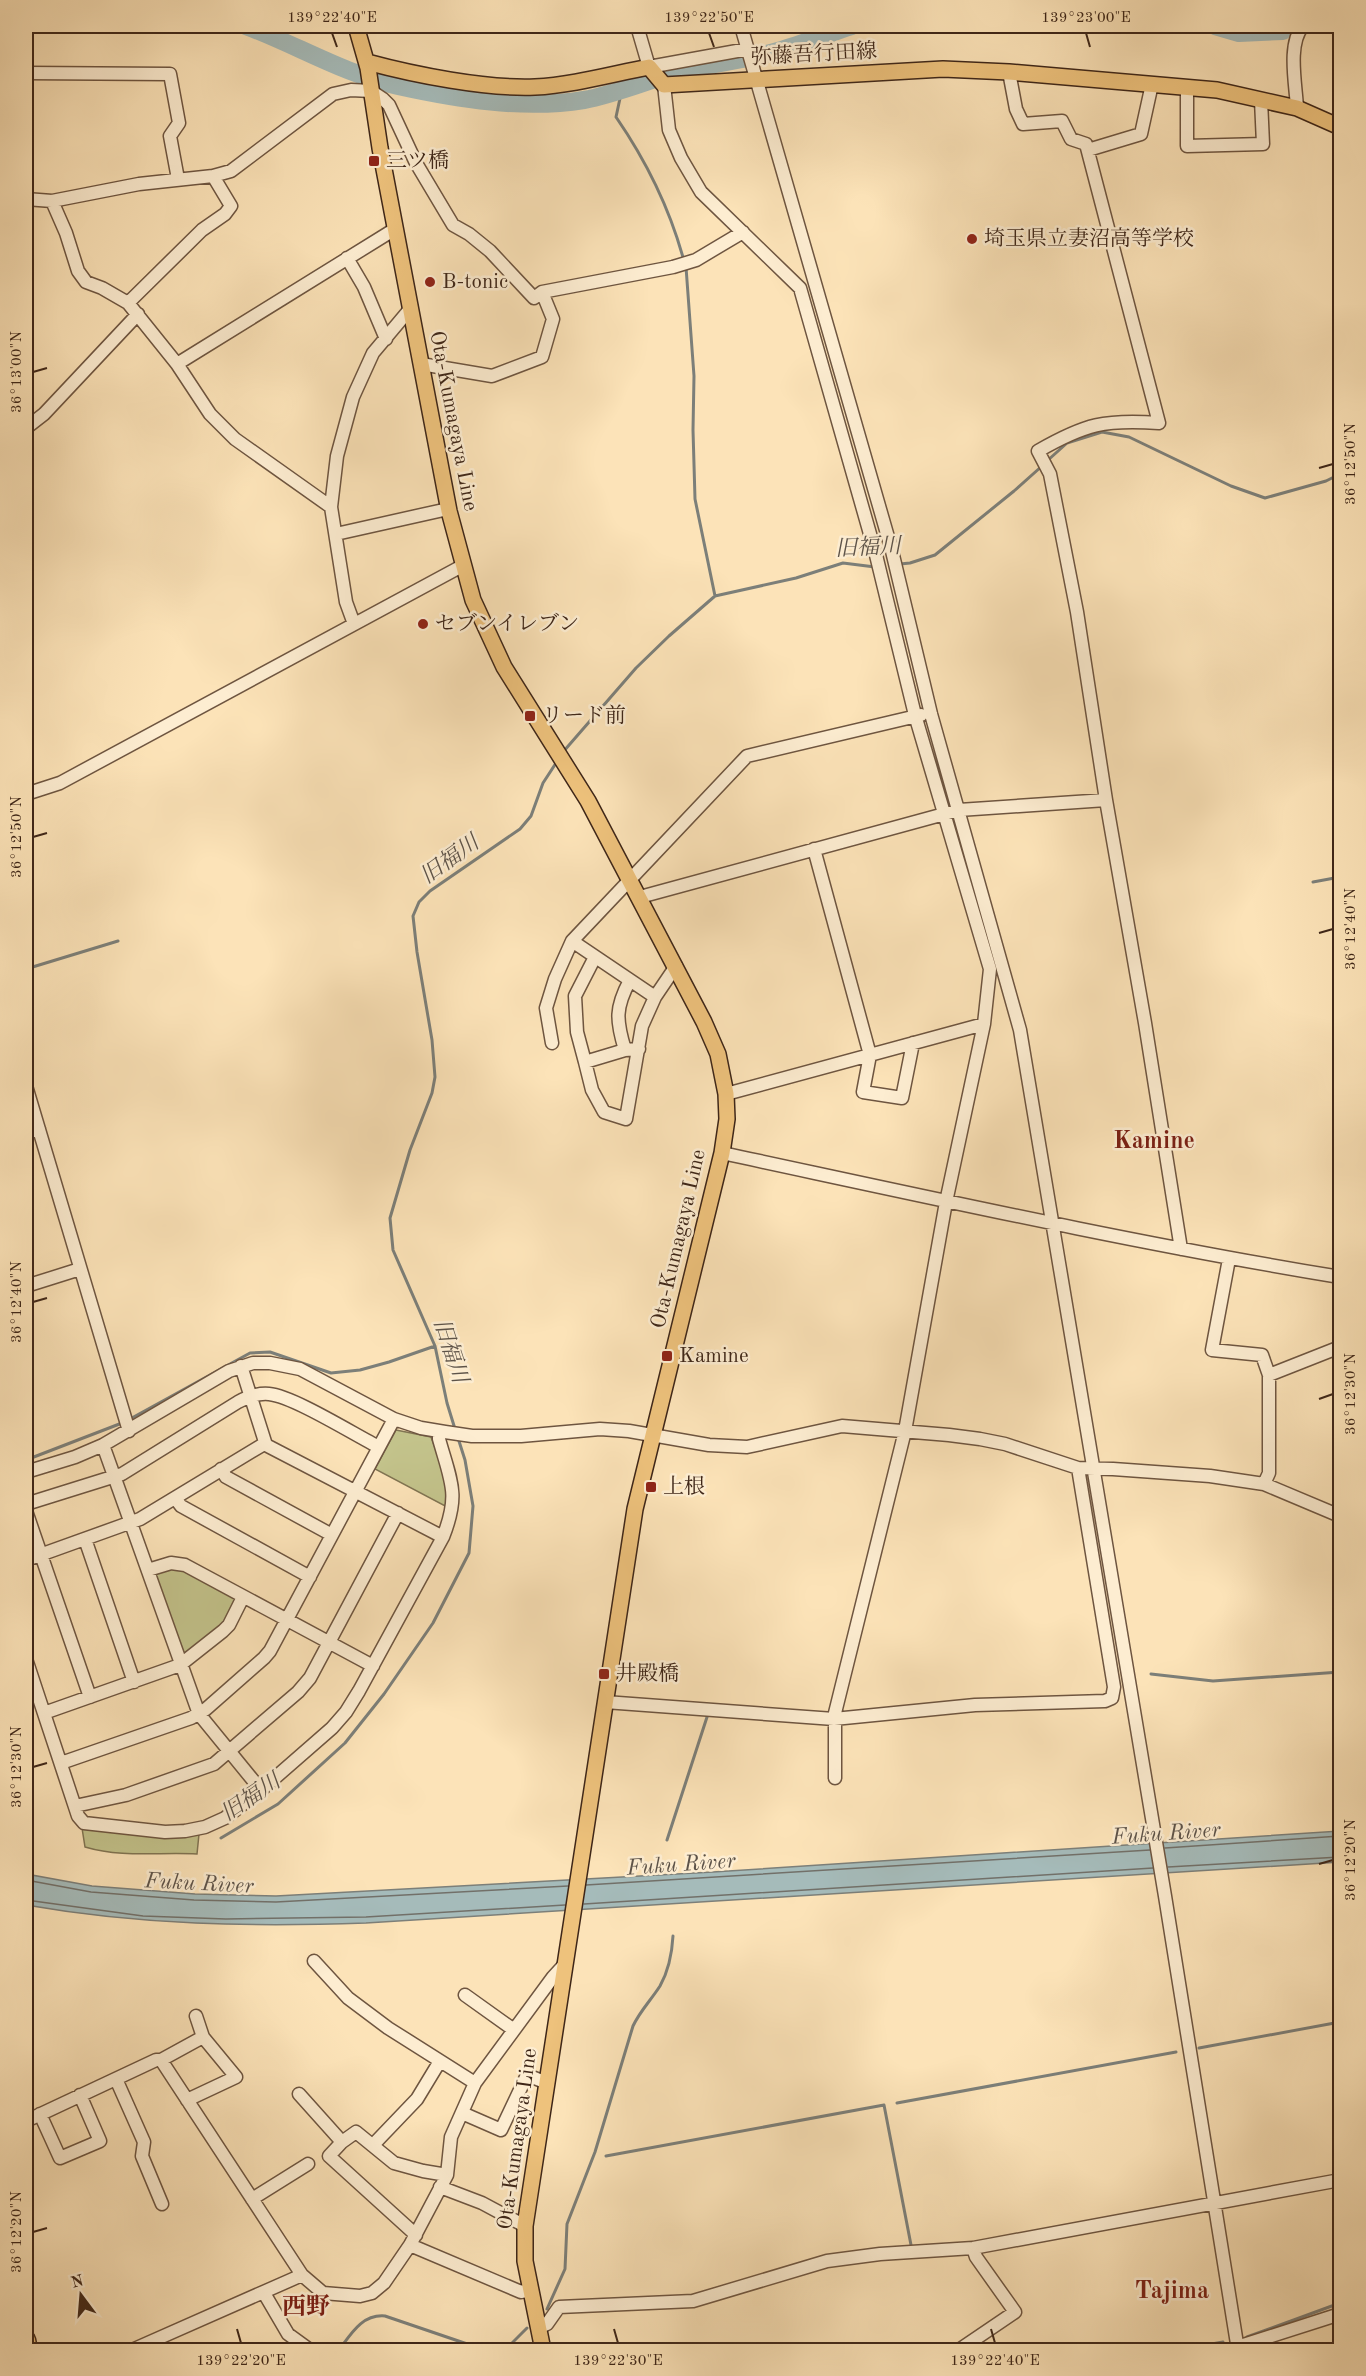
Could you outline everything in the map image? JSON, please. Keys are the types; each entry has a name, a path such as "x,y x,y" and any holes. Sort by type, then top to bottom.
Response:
{"highway":[{"path":"26,2340 28,2350"}],"main road":[{"path":"356,26 368,65 512,87 537,87 574,82 649,67 664,85"},
{"name":"Ota-Kumagaya Line","path":"368,65 395,229 448,509 473,600 490,641 519,693 588,801 631,878 704,1022 718,1054 726,1094 727,1119 722,1153 635,1509 525,2226 525,2260 543,2350"},
{"name":"弥藤吾行田線","path":"664,85 943,69 1009,72 1217,90 1297,108 1341,127"}],"street":[{"path":"637,26 649,67 748,49"},
{"path":"741,26 892,551 931,714 1020,1030 1054,1224 1238,2349 1341,2314"},
{"path":"1297,108 1294,45 1297,32 1303,26"},
{"path":"1009,72 1016,109 1023,124 1062,121 1071,139 1086,144 1159,423 1123,421 1089,426 1038,451 1050,474 1077,612 1181,1249"},
{"path":"26,73 170,74 179,123 170,136 178,179"},
{"path":"1088,150 1142,134 1152,84"},
{"path":"664,85 669,130 681,158 701,192 800,288 876,555 915,715 990,969 984,1024 946,1202 905,1431 834,1719 835,1778"},
{"path":"26,199 52,201 139,184 213,176 231,171 333,94 370,87 390,105 416,163 453,225 469,234 489,251 534,298 542,292 672,267 696,260 743,232"},
{"path":"1187,87 1187,146 1263,144 1261,100"},
{"path":"128,303 202,230 225,214 231,206 213,176"},
{"path":"52,201 66,233 78,271 86,282 128,303 177,364 210,414 235,439 331,507"},
{"path":"177,364 395,229"},
{"path":"347,258 364,287 386,339"},
{"path":"420,364 492,376 542,357 553,319 542,292"},
{"path":"354,624 346,603 331,507 337,456 353,397 373,353 410,309"},
{"path":"26,428 44,414 138,314"},
{"path":"336,534 448,509"},
{"path":"26,794 60,783 462,566"},
{"path":"552,1043 546,1008 555,979 572,941 747,756 915,715 931,714"},
{"path":"640,897 959,810 1106,800"},
{"path":"814,849 870,1054 863,1092 903,1098 913,1043"},
{"path":"572,941 655,997"},
{"path":"595,957 575,996 577,1032 592,1090 604,1112 626,1119 642,1026 655,997 676,966"},
{"path":"625,1050 617,1023 621,996 630,980"},
{"path":"726,1094 984,1024"},
{"path":"585,1062 625,1050 639,1049"},
{"path":"26,1086 129,1431"},
{"path":"26,1132 39,1129"},
{"path":"722,1153 1054,1224 1229,1259 1341,1277"},
{"path":"1229,1259 1212,1350 1262,1355 1269,1375 1269,1473 1264,1484"},
{"path":"26,1286 80,1269"},
{"path":"1269,1375 1341,1347"},
{"path":"26,1472 103,1446 195,1390 242,1366 270,1363 300,1369 394,1419 442,1432 472,1436 521,1437 600,1429 629,1431 709,1445 747,1447 842,1426 980,1438 1078,1468 1210,1476 1264,1484 1341,1516"},
{"path":"242,1366 266,1444"},
{"path":"26,1504 115,1477 251,1396 269,1394 289,1400 379,1448"},
{"path":"61,1763 199,1714 264,1658 394,1419"},
{"path":"26,1659 78,1816 84,1823 176,1832 214,1824 261,1790 332,1728 350,1705 373,1666 443,1537 451,1515 453,1499 448,1467 439,1439 442,1432"},
{"path":"26,1560 131,1523 258,1446 266,1444 443,1537"},
{"path":"103,1446 199,1714 261,1790"},
{"path":"605,1702 834,1719 975,1705 1105,1701 1112,1698 1114,1688 1078,1468"},
{"path":"220,1469 226,1477 332,1535"},
{"path":"175,1498 181,1506 310,1577"},
{"path":"26,1511 39,1555 90,1697"},
{"path":"75,1806 126,1795 214,1764 298,1692 310,1678 398,1513"},
{"path":"85,1539 134,1682"},
{"path":"148,1570 176,1562 373,1666"},
{"path":"45,1713 180,1665 229,1624 243,1597"},
{"path":"314,1961 348,1998 388,2028 475,2083"},
{"path":"161,2060 302,2275 322,2293 360,2296 372,2293 384,2283 413,2240 447,2175 451,2137 475,2083 564,1965"},
{"path":"465,1995 514,2030"},
{"path":"188,2100 236,2077 203,2037 196,2016"},
{"path":"26,2121 156,2060 161,2060 203,2037"},
{"path":"373,2145 417,2098 440,2061"},
{"path":"462,2113 501,2130 527,2075 547,2083"},
{"path":"116,2079 144,2142 142,2156 162,2205"},
{"path":"299,2094 342,2142"},
{"path":"40,2114 60,2158 100,2141 80,2095"},
{"path":"447,2175 394,2163 356,2132 342,2142 329,2156 413,2240 521,2292 531,2290"},
{"path":"252,2199 308,2164"},
{"path":"538,2328 547,2324 559,2307 693,2301 827,2260 973,2248 1341,2180"},
{"path":"440,2187 482,2203 525,2226"},
{"path":"959,2350 1014,2312 976,2257 973,2248"},
{"path":"132,2350 302,2275"},
{"path":"264,2293 288,2334 310,2350"}],"green space":[{"path":"396,1430 431,1437 445,1475 447,1507 375,1469"},
{"path":"175,1566 233,1596 237,1603 225,1623 187,1656 181,1654 156,1577 158,1572"},
{"path":"82,1828 199,1834 197,1854 126,1854 85,1847"}],"water":[{"path":"1340,1831 1340,1862 366,1923 280,1925 153,1921 26,1905 26,1874 92,1886 195,1894 276,1896 713,1872"}],"waterway":[{"path":"246,26 378,81 467,99 538,104 598,97 680,71 778,51 852,26"},
{"path":"1215,26 1239,33 1283,31"},
{"path":"1283,26 1283,31 1294,31"},
{"path":"1304,31 1331,26"},
{"path":"622,89 616,117 638,151 656,186 672,223 684,261"},
{"path":"686,267 694,376 695,499 715,596"},
{"name":"旧福川","path":"1047,461 1067,443 1102,432 1129,437 1231,486 1265,498 1326,481 1340,474"},
{"name":"旧福川","path":"900,564 935,555 1042,466"},
{"name":"旧福川","path":"563,752 636,668 715,596 796,578 843,563 875,567"},
{"name":"旧福川","path":"455,1429 435,1346 393,1250 390,1218 410,1150 432,1093 435,1077 432,1040 413,916 419,902 430,891 520,829 531,816 543,783 558,760"},
{"path":"1313,882 1340,877"},
{"path":"26,969 118,941"},
{"path":"130,1419 250,1353 270,1352 331,1373 360,1370 435,1346"},
{"path":"26,1460 122,1423"},
{"name":"旧福川","path":"221,1838 278,1804 345,1743 384,1694 433,1623 469,1553 473,1506 465,1460 458,1438"},
{"path":"1151,1674 1213,1681 1340,1672"},
{"path":"667,1840 708,1714"},
{"path":"547,2309 565,2269 567,2224 595,2152 633,2026 663,1980 670,1962 673,1936"},
{"path":"1199,2048 1340,2022"},
{"path":"897,2103 1176,2052"},
{"path":"606,2156 884,2105 911,2245"},
{"path":"1247,2337 1340,2303"},
{"path":"339,2350 358,2326 377,2316 385,2316 482,2349 507,2348 527,2328"},
{"path":"1177,2350 1223,2342"}],"place":[{"name":"三ツ橋","path":"374,161"},
{"name":"埼玉県立妻沼高等学校","path":"972,239"},
{"name":"B-tonic","path":"430,282"},
{"name":"セブンイレブン","path":"423,624"},
{"name":"リード前","path":"530,716"},
{"name":"Kamine","path":"667,1356"},
{"name":"上根","path":"651,1487"},
{"name":"井殿橋","path":"604,1674"}],"district":[{"name":"Kamine","path":"1154,1142"},
{"name":"Tajima","path":"1172,2292"},
{"name":"西野","path":"306,2308"}],"water label":[{"name":"Fuku River","path":"1166,1834"},
{"name":"Fuku River","path":"681,1865"},
{"name":"Fuku River","path":"199,1884"}]}
